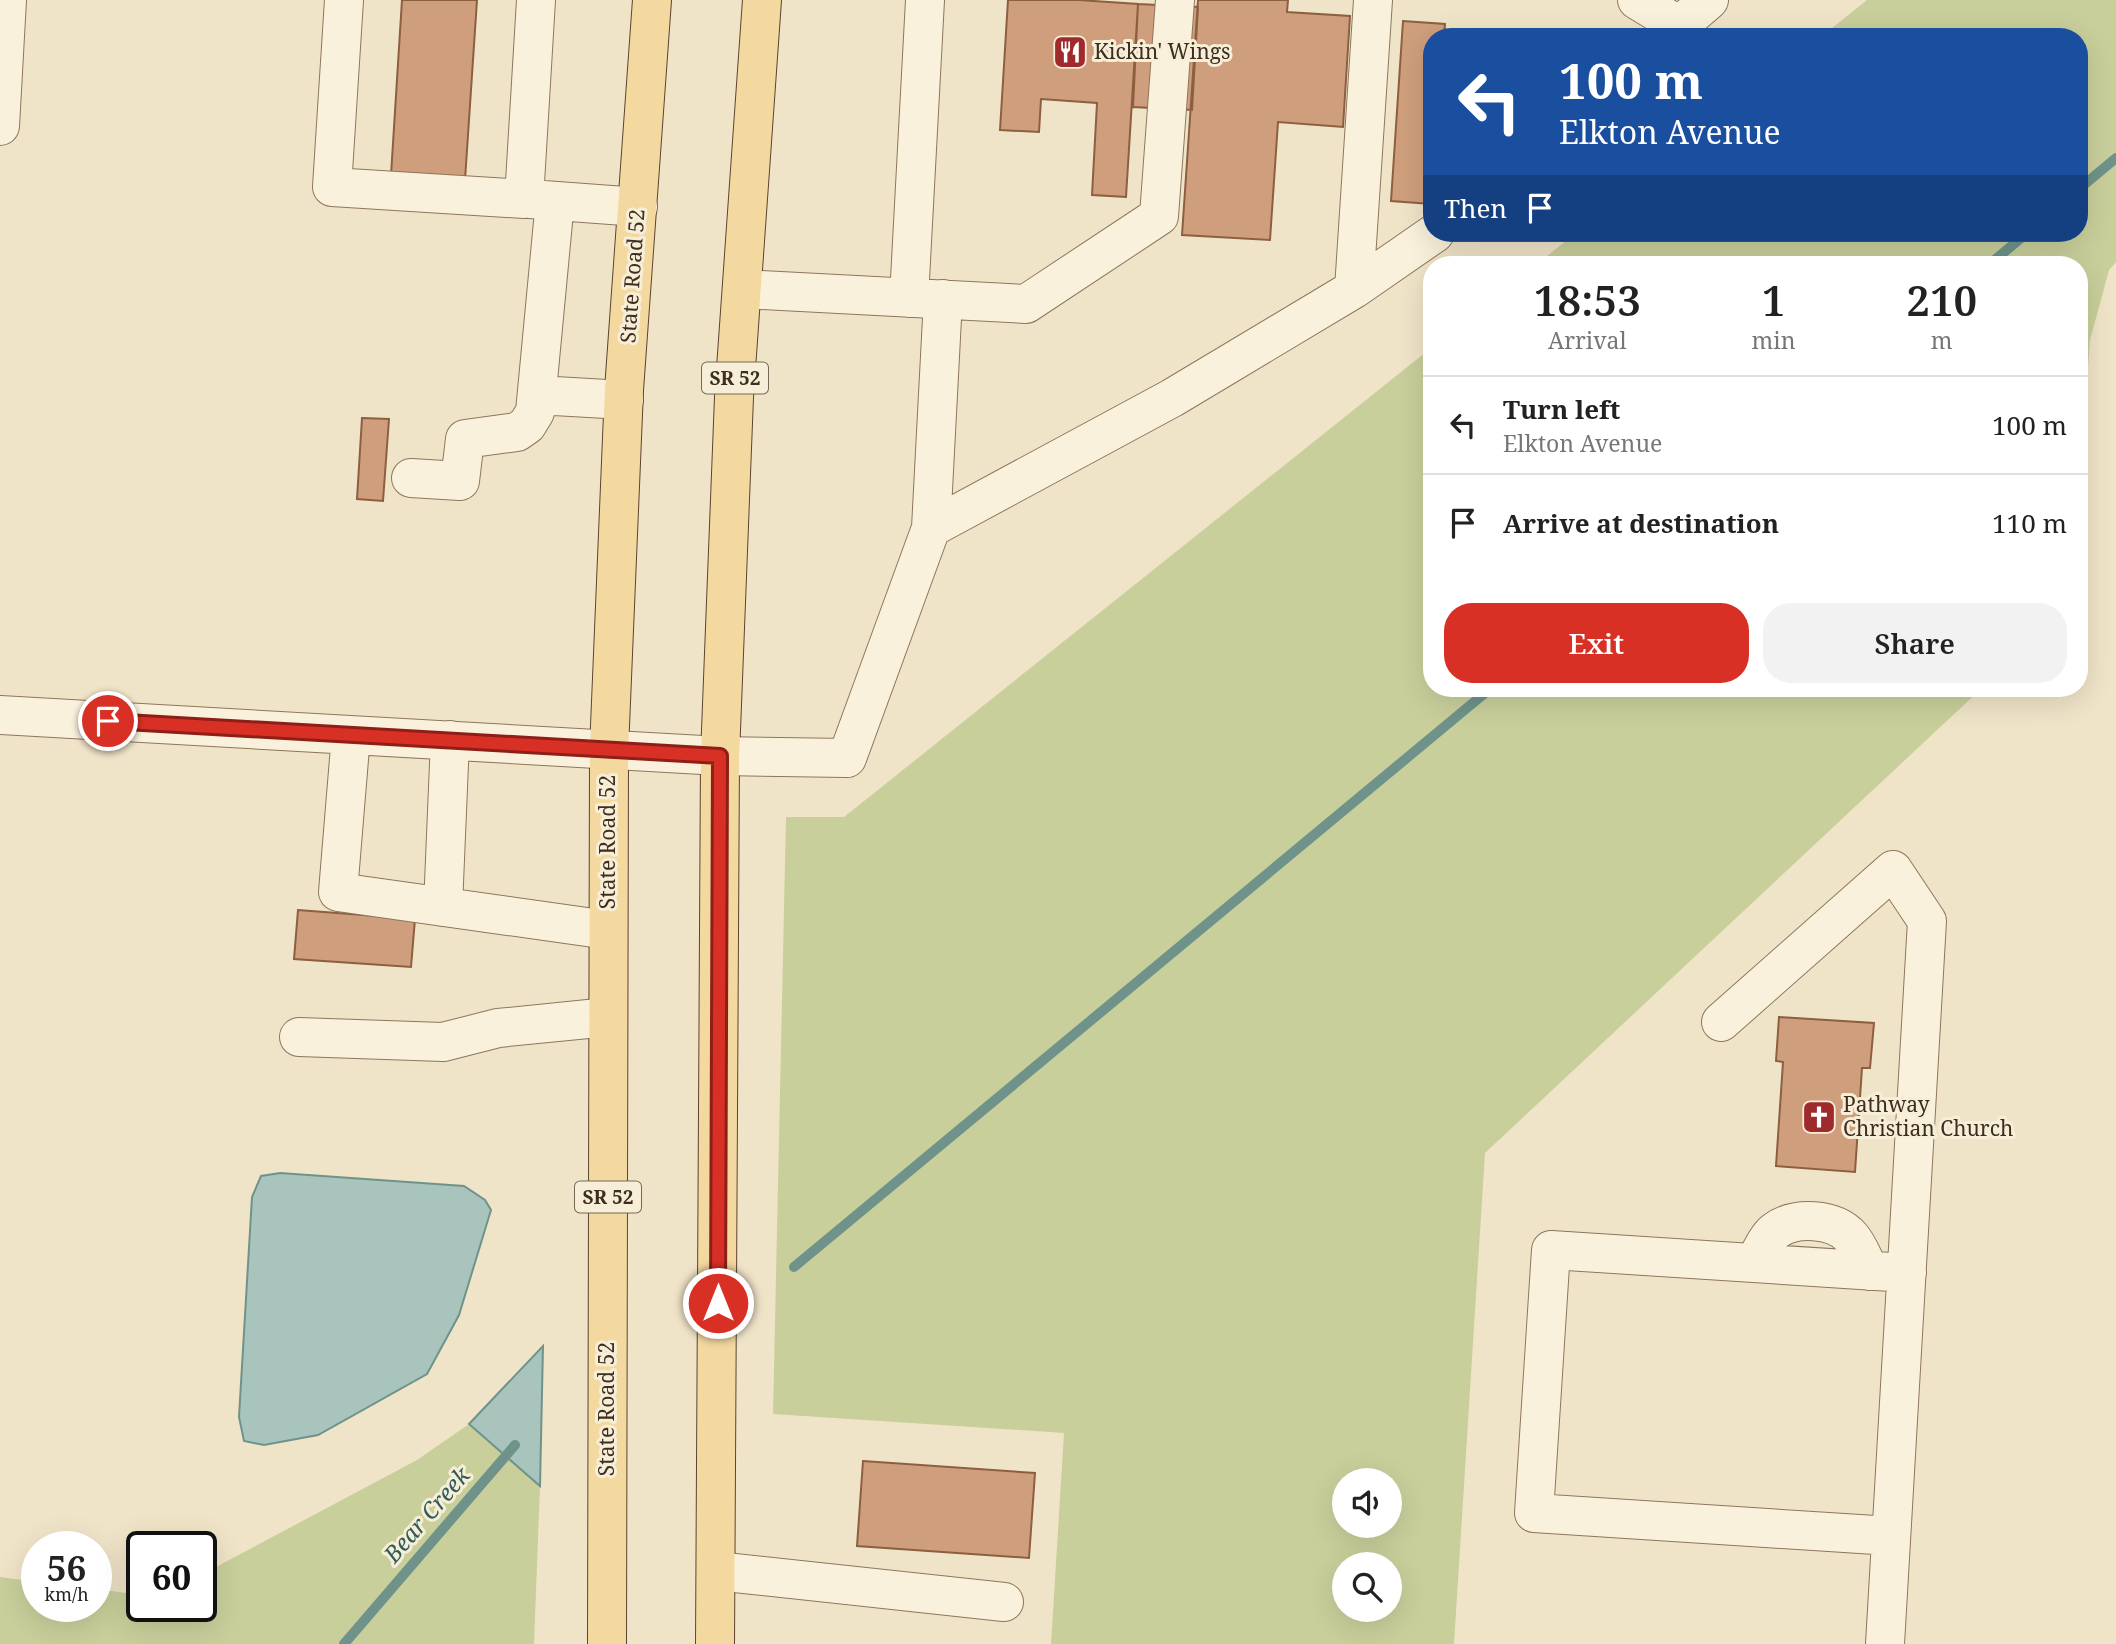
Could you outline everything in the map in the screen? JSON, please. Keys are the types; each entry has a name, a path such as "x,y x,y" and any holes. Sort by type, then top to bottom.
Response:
{"main road":[{"name":"State Road 52","path":"607,1644 609,750 624,400 652,0"},
{"name":"SR 52","path":"715,1644 720,756 734,397 762,0"}],"street":[{"path":"0,127 7,0"},
{"path":"344,0 332,187 638,208"},
{"path":"411,478 460,481 465,439 517,432 527,425 535,412 539,200 536,0"},
{"path":"0,715 720,756 847,758 931,528 926,298 925,0"},
{"path":"742,289 1026,304 1159,216 1175,0"},
{"path":"1354,289 1373,0"},
{"path":"1637,0 1669,28"},
{"path":"1676,28 1709,0"},
{"path":"931,528 1172,398 1354,289 1423,241"},
{"path":"537,395 624,400"},
{"path":"351,735 338,892 608,930"},
{"path":"443,907 450,740"},
{"path":"1721,1022 1894,870 1927,921 1888,1272 1891,1536 1885,1644"},
{"path":"299,1037 443,1042 498,1028 608,1017"},
{"path":"1888,1272 1551,1250 1534,1513 1891,1536"},
{"path":"716,1571 1004,1602"}],"green space":[{"path":"1867,0 2116,0 2116,262 2109,270 2090,340 2088,367 2088,256 1547,256 1565,242 2088,242 2088,28 1832,28"},
{"path":"1423,354 1423,697 1972,697 1485,1153 1454,1644 1051,1644 1064,1433 773,1414 786,817 844,817"},
{"path":"469,1424 540,1486 534,1644 0,1644 0,1577 21,1580 21,1622 112,1622 112,1591 126,1593 126,1622 217,1622 217,1566 417,1460"}],"water":[{"path":"280,1173 464,1186 485,1200 491,1210 459,1315 427,1374 318,1435 264,1445 244,1441 239,1417 252,1197 261,1176"},
{"path":"543,1346 540,1486 469,1424"}],"building":[{"path":"402,0 477,0 465,180 391,175"},
{"name":"Kickin' Wings","path":"1008,0 1079,0 1138,4 1126,197 1092,195 1097,103 1041,99 1039,132 1000,130"},
{"path":"1198,0 1288,0 1287,12 1350,16 1343,127 1278,122 1270,240 1182,235"},
{"path":"1138,4 1198,7 1192,110 1133,107"},
{"path":"1403,21 1445,24 1445,28 1423,28 1423,203 1391,201"},
{"path":"362,418 389,419 383,501 357,499"},
{"path":"298,910 415,919 411,967 294,959"},
{"name":"Pathway Christian Church","path":"1779,1017 1874,1023 1870,1068 1862,1068 1855,1172 1776,1166 1783,1062 1776,1061"},
{"path":"863,1461 1035,1473 1029,1558 857,1546"}],"waterway":[{"path":"2088,181 2116,158"},
{"path":"2000,256 2016,242"},
{"path":"794,1267 1480,697"},
{"name":"Bear Creek","path":"344,1644 515,1445"}],"place":[{"name":"Kickin' Wings","path":"1070,52"},
{"name":"Pathway Christian Church","path":"1819,1117"}],"route":[{"path":"108,721 720,756 718,1303"}]}
